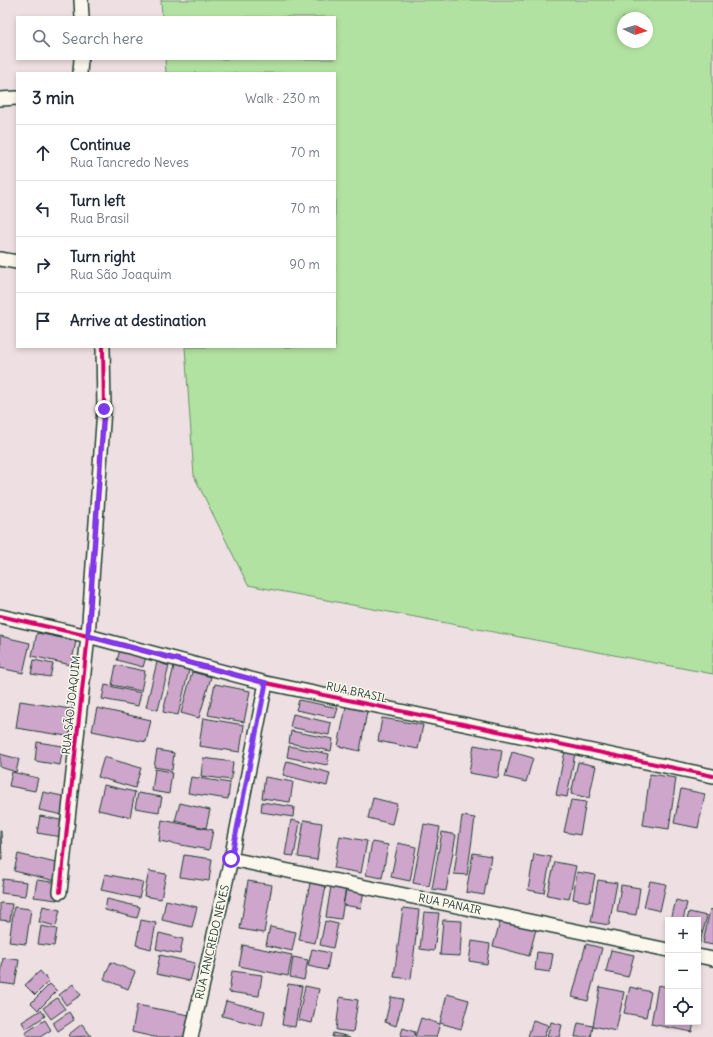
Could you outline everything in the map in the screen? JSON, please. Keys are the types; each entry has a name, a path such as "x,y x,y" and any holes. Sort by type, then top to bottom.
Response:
{"street":[{"path":"81,0 82,16"},
{"path":"80,72 81,60"},
{"path":"0,99 16,98"},
{"path":"0,259 16,262"},
{"name":"RUA SÃO JOAQUIM","path":"60,892 88,636 104,409 103,348"},
{"name":"RUA BRASIL","path":"0,616 88,636 266,683 713,776"},
{"name":"RUA TANCREDO NEVES","path":"191,1037 231,859 266,683"},
{"name":"RUA PANAIR","path":"231,859 665,949"},
{"path":"701,957 713,959"}],"green space":[{"path":"161,0 713,0 713,674 248,585 194,476 185,348 336,348 336,72 166,72 165,60 336,60 336,16 162,16"}],"building":[{"path":"37,633 76,641 71,665 32,656"},
{"path":"0,636 30,643 23,673 0,668"},
{"path":"120,650 146,657 143,667 117,660"},
{"path":"34,660 53,664 50,677 31,674"},
{"path":"157,662 169,666 158,710 146,707"},
{"path":"116,665 145,671 141,691 112,685"},
{"path":"174,666 189,670 178,715 163,712"},
{"path":"192,672 211,677 199,718 181,713"},
{"path":"215,684 250,691 244,722 208,715"},
{"path":"105,685 141,693 138,706 102,699"},
{"path":"299,700 338,708 335,718 296,710"},
{"path":"20,701 77,710 73,737 16,728"},
{"path":"346,707 367,711 360,751 338,746"},
{"path":"97,708 151,720 146,742 92,731"},
{"path":"293,714 331,723 329,735 290,727"},
{"path":"203,718 244,725 240,752 199,746"},
{"path":"382,718 423,725 418,749 378,741"},
{"path":"291,731 333,739 331,751 289,743"},
{"path":"37,742 63,746 60,765 35,761"},
{"path":"474,745 502,750 498,778 469,773"},
{"path":"289,746 329,754 327,765 287,757"},
{"path":"157,750 174,753 172,770 154,767"},
{"path":"565,751 575,753 567,797 556,795"},
{"path":"512,752 533,758 526,782 505,777"},
{"path":"0,754 19,759 16,772 0,767"},
{"path":"104,757 141,768 135,788 98,777"},
{"path":"203,758 233,762 231,780 201,776"},
{"path":"287,761 330,773 327,786 283,775"},
{"path":"578,762 596,766 589,798 571,794"},
{"path":"155,769 172,772 169,794 152,791"},
{"path":"12,772 38,778 35,791 9,786"},
{"path":"650,774 676,778 669,829 643,825"},
{"path":"191,777 230,783 228,799 188,793"},
{"path":"265,777 293,782 290,802 262,798"},
{"path":"104,785 135,792 130,817 98,810"},
{"path":"681,789 705,794 698,828 674,823"},
{"path":"43,792 67,797 63,815 39,810"},
{"path":"138,793 162,797 159,812 135,808"},
{"path":"373,798 397,804 392,824 368,818"},
{"path":"571,800 586,802 580,835 564,832"},
{"path":"262,802 294,807 293,817 261,812"},
{"path":"180,803 210,810 206,828 175,821"},
{"path":"40,816 65,821 62,837 37,833"},
{"path":"462,816 475,818 467,875 454,874"},
{"path":"162,820 213,830 209,850 159,841"},
{"path":"291,820 300,822 294,856 285,855"},
{"path":"304,820 322,823 317,860 298,857"},
{"path":"424,824 440,827 429,886 413,883"},
{"path":"1,831 2,860 0,860"},
{"path":"442,832 456,835 446,891 432,889"},
{"path":"340,836 367,841 361,873 334,868"},
{"path":"372,842 388,845 382,878 366,875"},
{"path":"398,843 416,847 410,881 391,877"},
{"path":"473,853 491,856 484,895 466,892"},
{"path":"18,854 60,864 56,881 14,871"},
{"path":"534,854 551,857 544,893 528,890"},
{"path":"184,855 212,859 209,881 180,877"},
{"path":"555,862 576,866 569,899 547,895"},
{"path":"149,871 166,874 161,899 144,896"},
{"path":"577,872 595,875 590,902 573,899"},
{"path":"105,874 143,882 139,898 101,890"},
{"path":"3,879 27,882 25,896 1,893"},
{"path":"37,880 59,883 57,900 34,897"},
{"path":"598,880 617,883 609,925 591,922"},
{"path":"248,881 272,885 264,933 240,929"},
{"path":"650,881 666,884 660,911 644,907"},
{"path":"310,883 326,886 315,943 299,940"},
{"path":"621,885 640,888 636,915 617,912"},
{"path":"331,886 346,889 341,919 326,917"},
{"path":"346,888 364,890 361,908 343,905"},
{"path":"107,899 140,907 137,918 105,910"},
{"path":"166,900 197,907 192,927 162,920"},
{"path":"676,900 687,903 684,917 672,917"},
{"path":"0,903 12,904 10,921 0,920"},
{"path":"43,906 60,910 56,926 39,922"},
{"path":"14,907 31,909 26,944 9,942"},
{"path":"403,908 419,910 411,979 394,977"},
{"path":"710,909 713,910 713,945 703,943"},
{"path":"424,912 439,913 434,951 420,949"},
{"path":"689,912 707,916 701,938 701,917 688,917"},
{"path":"501,919 536,929 529,956 493,946"},
{"path":"141,920 156,923 151,949 136,945"},
{"path":"443,920 462,921 460,956 440,955"},
{"path":"325,921 338,924 333,948 320,945"},
{"path":"41,926 57,929 54,946 38,944"},
{"path":"270,927 296,932 292,951 266,945"},
{"path":"159,933 183,939 180,954 156,949"},
{"path":"472,941 490,944 487,964 469,961"},
{"path":"586,944 602,948 588,1001 572,997"},
{"path":"243,945 292,955 288,976 239,966"},
{"path":"312,949 330,953 327,970 308,966"},
{"path":"611,950 634,955 628,977 606,972"},
{"path":"537,952 553,954 550,972 535,970"},
{"path":"160,955 195,963 190,981 156,974"},
{"path":"293,957 308,960 304,980 290,977"},
{"path":"3,958 19,960 15,985 0,983"},
{"path":"111,962 135,972 128,989 104,979"},
{"path":"40,971 49,981 35,995 25,985"},
{"path":"232,971 262,975 259,996 229,992"},
{"path":"50,984 57,991 38,1010 31,1003"},
{"path":"73,984 81,995 66,1005 59,995"},
{"path":"288,984 302,986 295,1027 282,1025"},
{"path":"658,985 665,986 665,1025 693,1025 692,1032 651,1024"},
{"path":"305,986 319,989 312,1023 298,1020"},
{"path":"600,987 624,992 616,1031 593,1026"},
{"path":"630,987 651,992 646,1017 624,1013"},
{"path":"447,994 469,1000 461,1029 440,1023"},
{"path":"340,997 358,1000 353,1032 336,1030"},
{"path":"391,997 403,999 396,1026 385,1022"},
{"path":"57,998 65,1009 51,1019 43,1008"},
{"path":"226,1001 265,1011 262,1026 222,1016"},
{"path":"137,1005 189,1015 185,1037 154,1037 132,1032"},
{"path":"41,1010 45,1016 26,1029 22,1022"},
{"path":"69,1012 74,1020 58,1031 53,1023"},
{"path":"421,1018 440,1024 436,1037 415,1037"},
{"path":"45,1020 51,1030 40,1037 28,1037 25,1033"},
{"path":"533,1020 548,1025 544,1037 528,1037"},
{"path":"551,1022 562,1025 559,1037 547,1037"},
{"path":"578,1023 593,1026 591,1037 575,1037"},
{"path":"82,1024 91,1036 70,1037 68,1035"},
{"path":"403,1028 415,1032 414,1037 400,1037"},
{"path":"333,1033 351,1037 332,1037"}],"cycle path":[{"path":"60,892 88,636 104,409 103,348"},
{"path":"0,616 88,636 266,683 713,776"}],"route":[{"path":"104,409 88,636 266,683 231,859"}]}
